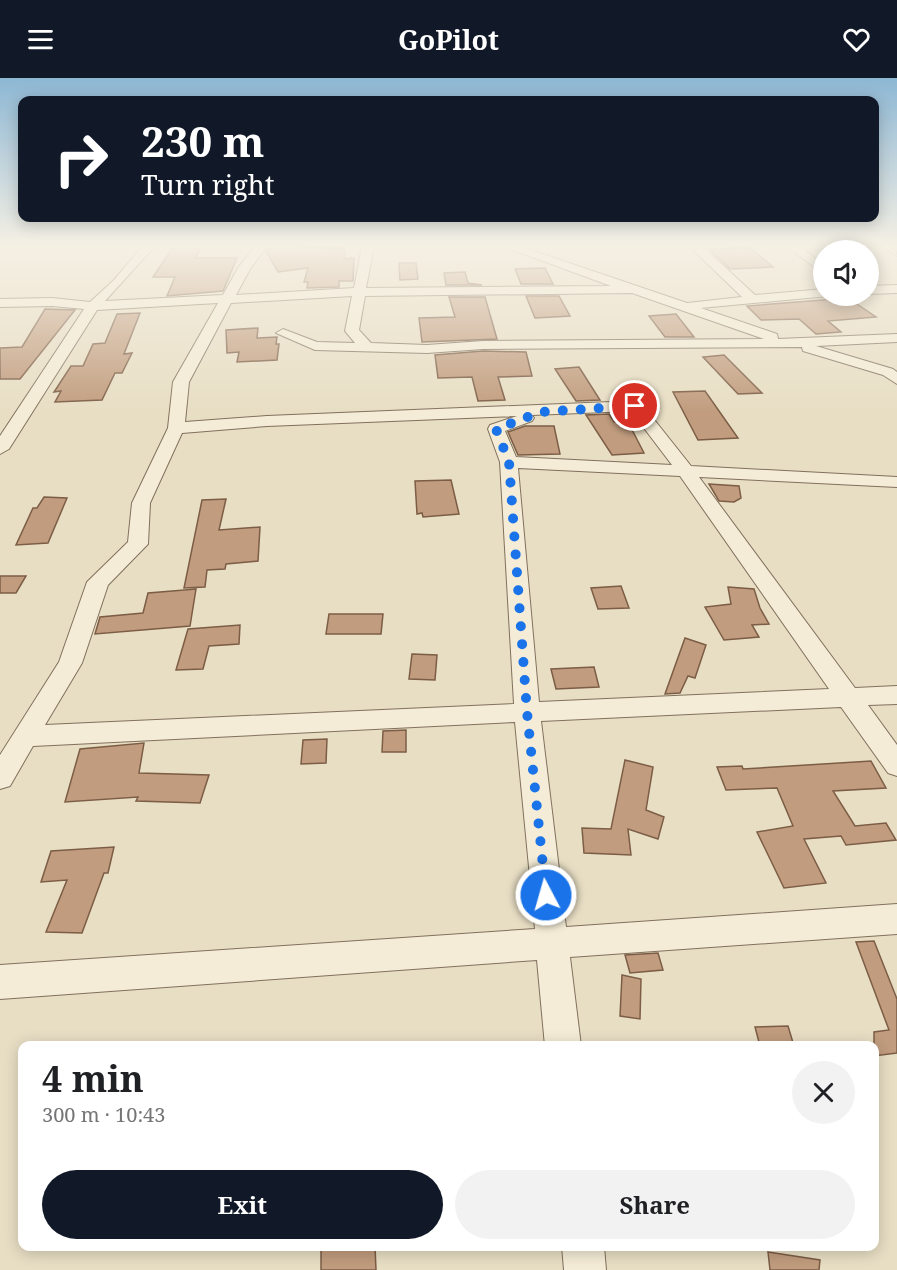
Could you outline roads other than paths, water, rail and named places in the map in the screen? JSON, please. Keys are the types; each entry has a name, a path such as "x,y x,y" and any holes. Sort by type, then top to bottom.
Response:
{"street":[{"path":"0,303 52,302 93,306 159,302"},
{"path":"0,449 8,430 98,302"},
{"path":"0,778 70,663 98,582 138,543 141,503 176,428 181,382 225,302"},
{"path":"357,302 352,331 365,345"},
{"path":"671,302 790,343 894,374"},
{"path":"684,306 734,302"},
{"path":"283,333 315,346 365,345 427,349 483,345 790,343 897,338"},
{"path":"176,428 471,412 541,412 635,406 850,696 897,765"},
{"path":"541,412 496,429 509,462 527,712 562,1041"},
{"path":"509,462 686,473 897,482"},
{"path":"25,736 897,695"},
{"path":"0,982 550,941 897,919"},
{"path":"583,1251 585,1270"}]}
